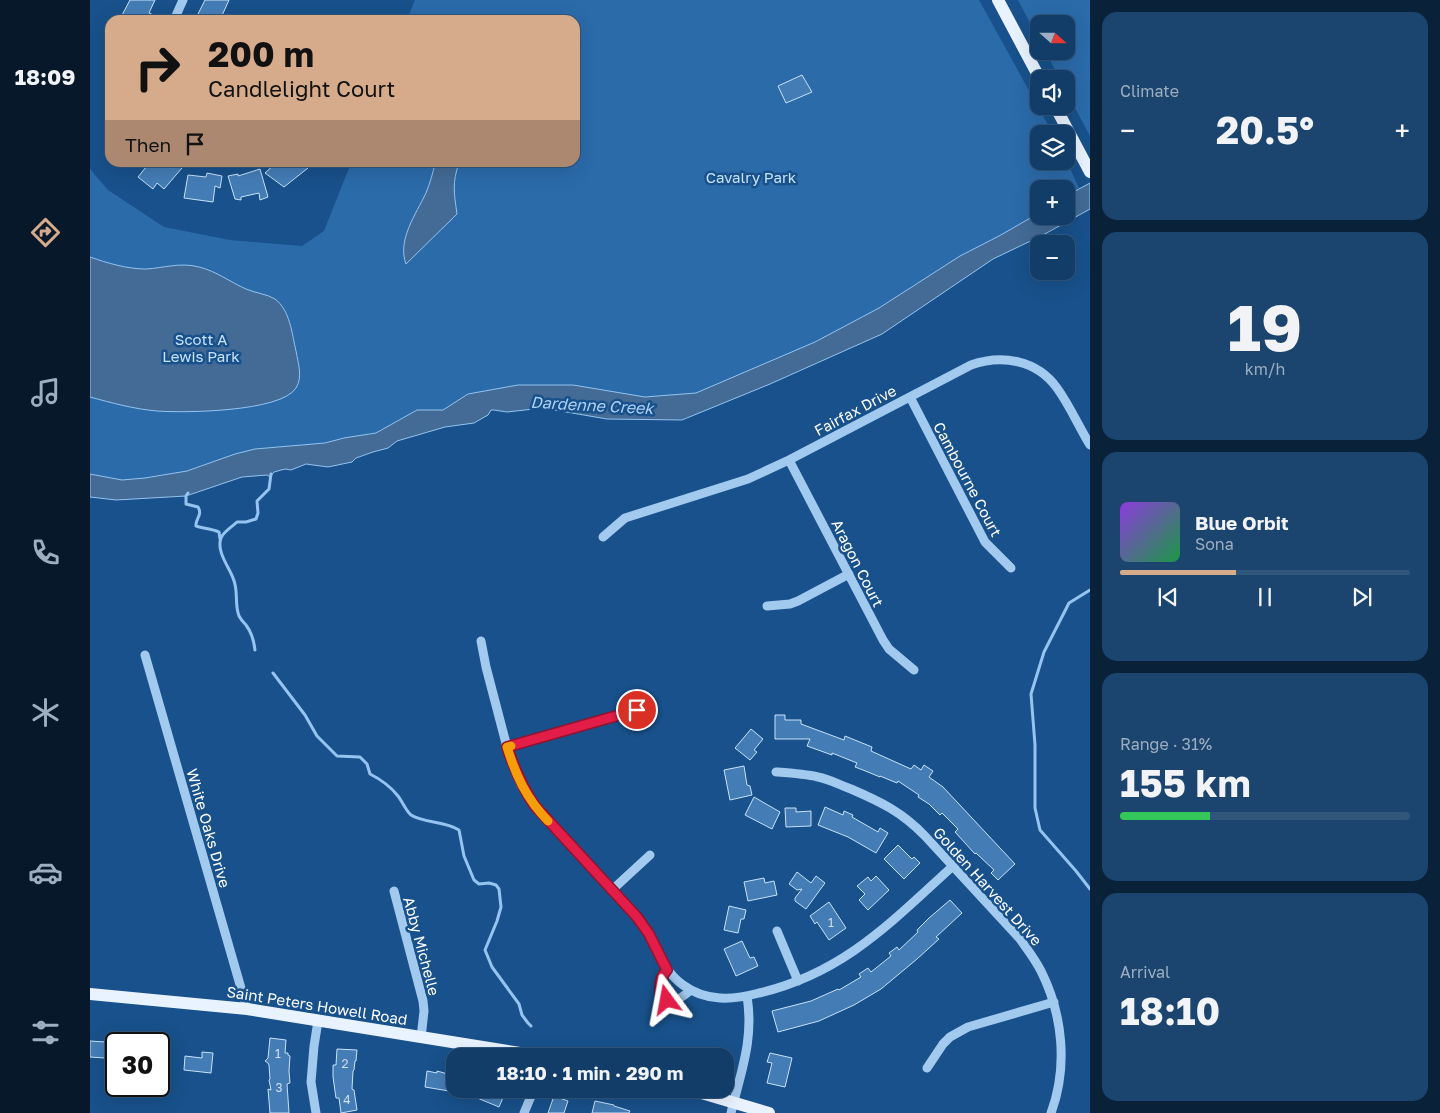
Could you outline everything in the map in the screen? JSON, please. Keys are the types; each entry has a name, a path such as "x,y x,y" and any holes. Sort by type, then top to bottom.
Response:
{"main road":[{"path":"998,0 1035,70"},
{"path":"1060,115 1090,172"},
{"name":"Saint Peters Howell Road","path":"90,994 247,1009 487,1048"},
{"path":"709,1098 733,1108 769,1113"}],"street":[{"path":"176,15 183,0"},
{"name":"Fairfax Drive","path":"603,537 625,518 748,479 789,460 978,362 1006,359 1036,368 1057,387 1090,445"},
{"name":"Cambourne Court","path":"910,397 985,542 1011,568"},
{"name":"Aragon Court","path":"789,460 883,640 889,649 914,670"},
{"path":"767,606 790,604 798,601 849,574"},
{"path":"481,641 507,747 521,785 535,806 644,926 667,970 691,990 716,999 730,999 798,981 822,971 862,945 898,916 953,866"},
{"name":"White Oaks Drive","path":"145,655 247,1009"},
{"path":"507,747 637,710"},
{"name":"Golden Harvest Drive","path":"776,772 828,780 885,804 911,821 1020,939 1041,970 1054,1002 1058,1023 1061,1054 1059,1084 1051,1113"},
{"path":"612,890 650,855"},
{"name":"Abby Michelle","path":"394,891 423,1001 424,1016 421,1038"},
{"path":"777,932 798,981"},
{"path":"667,970 663,974 660,995 667,1000 675,1000 691,990"},
{"path":"733,1108 750,1030 747,996"},
{"path":"926,1068 942,1044 968,1027 1054,1002"},
{"path":"316,1113 311,1082 318,1021"},
{"path":"524,1113 530,1098"}],"green space":[{"name":"Cavalry Park","path":"415,0 979,0 1030,92 1030,115 1043,115 1048,125 1030,125 1030,170 1071,170 1079,188 1075,190 1075,180 1030,180 1030,218 960,256 879,308 815,342 696,393 645,397 573,385 518,385 468,394 443,410 417,410 376,433 325,443 255,449 187,471 145,478 122,480 90,474 90,169 108,190 164,227 230,240 302,246 324,231 349,167 580,167 580,15 409,15"},
{"path":"1018,0 1090,0 1090,136 1075,108 1075,70 1055,70 1050,60 1075,60 1075,15 1030,15 1030,23"}],"water":[{"path":"434,167 458,167 454,188 457,214 406,264 404,246 406,237"},
{"path":"1090,183 1090,209 1075,217 1075,191"},
{"name":"Dardenne Creek","path":"1030,218 1030,225 1061,225 1043,235 1030,235 1030,241 993,259 882,334 770,384 682,420 607,419 543,408 507,412 491,410 488,415 474,423 445,427 397,441 388,448 356,458 352,462 328,467 306,464 291,470 285,469 274,472 270,477 267,475 242,477 186,496 116,500 90,497 90,474 122,480 145,478 187,471 255,449 325,443 376,433 417,410 443,410 468,394 518,385 573,385 645,397 696,393 815,342 879,308 960,256"},
{"path":"90,257 139,269 179,265 199,267 246,289 275,299 284,309 292,330 299,370 296,388 287,396 272,402 209,411 170,412 148,410 123,406 90,397"}],"building":[{"path":"130,0 155,0 149,13 154,15 122,15"},
{"path":"205,0 229,0 222,15 198,14"},
{"path":"802,75 812,92 786,103 778,86"},
{"path":"146,167 182,168 164,189 157,183 153,189 138,177"},
{"path":"272,167 308,168 284,187 265,173"},
{"path":"260,169 268,197 260,200 259,193 241,197 241,200 235,199 228,176 238,174 238,176"},
{"path":"207,173 222,176 220,188 215,186 213,202 184,198 188,175 206,177"},
{"path":"775,715 785,715 785,720 801,720 801,724 844,740 845,736 872,747 871,751 911,769 914,765 921,770 924,765 933,771 929,777 943,787 1015,864 998,880 991,873 994,870 975,854 955,832 958,829 942,813 940,815 929,804 918,797 919,795 898,781 897,783 855,767 857,763 807,746 810,739 775,739"},
{"path":"751,729 763,739 754,750 757,752 750,760 735,748"},
{"path":"744,766 747,785 750,786 752,795 730,800 724,770"},
{"path":"754,797 780,812 772,829 745,815"},
{"path":"825,807 843,815 844,811 878,832 880,828 888,833 876,853 848,837 818,825"},
{"path":"785,808 796,808 796,812 811,811 811,826 786,827"},
{"path":"898,845 912,859 914,857 920,863 904,879 884,859"},
{"path":"797,872 811,883 816,876 825,883 806,909 795,901 795,898 802,889 797,890 789,884"},
{"path":"876,876 889,890 868,910 859,900 865,894 857,886 868,877 871,881"},
{"path":"764,878 765,883 774,881 777,895 748,901 744,882"},
{"path":"950,900 962,913 936,937 939,939 881,989 854,1005 819,1021 778,1032 772,1011 811,1001 839,990 861,977 859,974 868,968 871,972 891,956 889,953 897,947 899,950 918,932 917,930 929,918"},
{"path":"829,902 846,928 829,940 817,922 815,924 810,916"},
{"path":"729,906 746,910 744,919 741,919 738,933 724,930"},
{"path":"742,941 750,958 754,957 758,966 736,976 724,949"},
{"path":"270,1038 286,1040 285,1053 288,1053 290,1056 290,1083 287,1084 289,1113 270,1113 269,1065 265,1061 268,1058"},
{"path":"90,1041 105,1042 105,1058 90,1057"},
{"path":"337,1049 357,1050 352,1089 354,1090 357,1110 341,1113 339,1098 336,1098 333,1065 336,1065"},
{"path":"202,1052 213,1053 211,1073 184,1070 185,1056 202,1058"},
{"path":"770,1053 792,1058 785,1087 767,1083 772,1063 767,1062"},
{"path":"427,1071 446,1074 446,1090 425,1087"},
{"path":"477,1098 503,1098 499,1107"},
{"path":"553,1098 568,1101 564,1113 548,1113"},
{"path":"595,1101 630,1111 629,1113 592,1113"}],"waterway":[{"path":"255,650 250,631 239,616 235,583 224,559 220,543 224,534 237,522 256,519 258,513 257,501 269,489 271,474"},
{"path":"188,493 186,504 198,507 199,510 196,526 219,532 220,539"},
{"path":"1090,590 1069,603 1044,652 1031,694 1035,745 1035,808 1040,830 1090,889"},
{"path":"273,673 305,715 317,736 337,756 360,757 367,764 370,774 392,789 411,815 459,830 464,856 474,880 479,884 489,883 496,885 499,889 501,907 485,950 492,967 519,1004 522,1015 531,1026"}],"slow traffic":[{"path":"511,746 507,747 521,785 528,797 548,821"}],"route":[{"path":"637,710 507,747 515,771 528,797 644,926 667,970 663,974 660,995 667,1000"}],"park label":[{"name":"Scott A Lewis Park","path":"201,348"}]}
